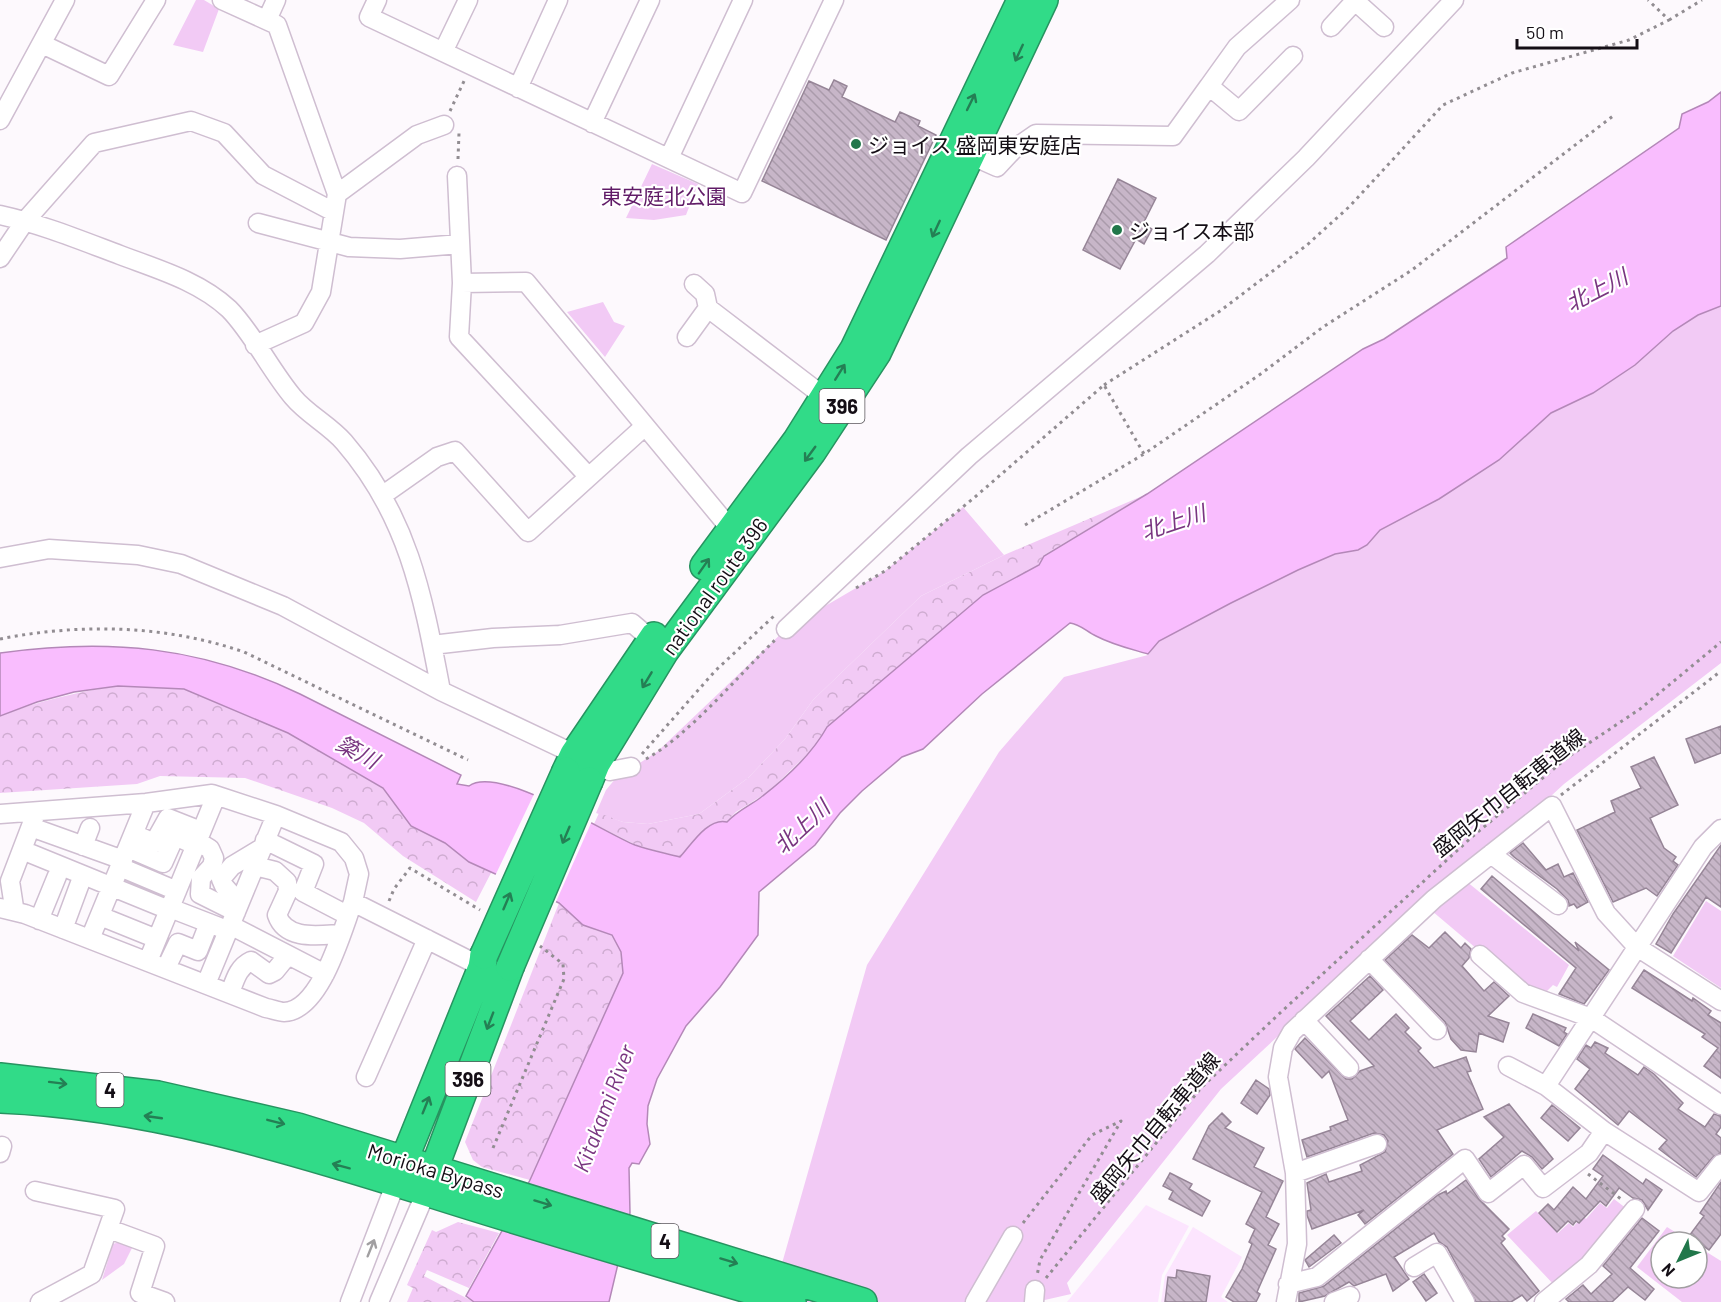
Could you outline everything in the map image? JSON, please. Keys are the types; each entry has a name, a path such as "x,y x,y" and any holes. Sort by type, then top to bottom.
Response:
{"highway":[{"name":"national route 396","path":"960,151 1021,0"},
{"name":"national route 396","path":"400,1171 483,961 581,767 658,646 736,537 798,440 831,405 859,339 1044,0"},
{"name":"national route 396","path":"430,1181 510,967 581,767"},
{"name":"Morioka Bypass","path":"0,1077 158,1095 219,1107 298,1127 400,1171 430,1181 863,1302"},
{"name":"Morioka Bypass","path":"0,1099 42,1101 167,1119 400,1171"},
{"name":"Morioka Bypass","path":"466,1191 792,1302"}],"street":[{"path":"0,120 65,0"},
{"path":"42,44 109,76 156,0"},
{"path":"222,0 277,25 284,38 335,203 331,242 321,292 304,323 255,345"},
{"path":"267,20 276,0"},
{"path":"377,0 369,17 742,193 834,0"},
{"path":"443,52 468,0"},
{"path":"518,88 558,0"},
{"path":"592,123 650,0"},
{"path":"669,158 743,0"},
{"path":"960,151 997,167 1014,149 1036,134 1173,136 1237,46 1290,0"},
{"path":"786,629 969,456 1207,254 1306,158 1454,0"},
{"path":"1331,27 1355,1 1384,27"},
{"path":"1209,86 1239,111 1293,56"},
{"path":"0,258 25,221 94,143 190,121 224,133 263,175 335,203"},
{"path":"335,203 417,135 444,125"},
{"path":"457,176 462,283 459,337 588,476"},
{"path":"0,215 25,221 184,278 229,309 294,398 343,441 383,495 402,531 432,645 441,691"},
{"path":"258,223 349,247 400,249 460,244"},
{"path":"462,283 526,282 736,537"},
{"path":"694,284 705,294 708,308 831,405"},
{"path":"687,337 708,308"},
{"path":"383,495 437,457 455,451 528,532 645,426"},
{"path":"0,558 49,549 138,555 181,564 284,606 581,767 610,771 631,767"},
{"path":"432,645 560,634 632,623 658,646"},
{"path":"148,962 216,796"},
{"path":"16,910 266,1008 286,1012 310,998 325,974 350,909 358,874 354,858 341,842 276,815 216,796 146,803 33,820"},
{"path":"90,939 146,803"},
{"path":"1287,1293 1297,1244 1295,1173 1278,1077 1283,1048 1292,1032 1304,1020 1434,899 1552,806 1606,913 1637,947 1721,1001"},
{"path":"0,814 33,820 83,846 126,852 163,863 175,836 198,839 210,849 214,858 212,866 199,882 200,894 288,955 325,974"},
{"path":"206,984 276,815"},
{"path":"16,910 10,881 33,820"},
{"path":"83,846 90,828"},
{"path":"1546,1086 1703,847 1721,829"},
{"path":"264,844 314,864 303,892 350,909 384,917 427,939 483,961"},
{"path":"233,918 221,879 232,866 264,844"},
{"path":"21,850 112,887 172,903 209,923 233,918"},
{"path":"126,852 172,903"},
{"path":"1491,854 1558,905"},
{"path":"255,866 275,871 287,882 288,891 277,915 284,927 299,934 340,934"},
{"path":"63,928 83,875"},
{"path":"16,910 48,885"},
{"path":"100,916 131,921 157,939"},
{"path":"166,968 178,943 198,951 209,923"},
{"path":"366,1077 427,939"},
{"path":"230,993 240,969 245,964 252,961 269,974 275,972 288,955"},
{"path":"1480,955 1523,993 1591,1018 1721,1105"},
{"path":"1370,959 1437,1029"},
{"path":"1304,1020 1349,1068"},
{"path":"1508,1066 1546,1086 1604,1131 1699,1192 1721,1164"},
{"path":"1287,1293 1317,1277 1465,1159 1488,1193 1524,1165 1544,1188 1589,1154 1604,1131"},
{"path":"1295,1173 1377,1144"},
{"path":"350,1302 400,1171"},
{"path":"379,1302 430,1181"},
{"path":"34,1191 115,1209 92,1274 40,1302"},
{"path":"1544,1302 1589,1265 1635,1209"},
{"path":"109,1229 155,1246 140,1293 165,1302"},
{"path":"975,1302 1013,1236"},
{"path":"1413,1267 1437,1253 1465,1302"}],"path":[{"path":"1648,0 1668,20"},
{"path":"855,588 885,571 1104,385 1220,311 1307,245 1350,206 1443,105 1512,73 1629,40 1702,0"},
{"path":"1025,525 1144,454 1262,373 1323,327 1412,270 1613,116"},
{"path":"1104,385 1144,454"},
{"path":"631,767 708,678 779,610"},
{"path":"0,639 43,632 118,628 209,640 244,652 468,760"},
{"path":"631,767 666,744 786,629"},
{"name":"盛岡矢巾自転車道線","path":"1035,1296 1201,1088 1280,1012 1473,836 1568,757 1640,709 1721,642"},
{"path":"1552,806 1565,791 1721,671"},
{"name":"盛岡矢巾自転車道線","path":"1013,1236 1092,1136 1121,1121 1040,1260 1035,1296"},
{"path":"1575,1164 1635,1209"}],"shaded area":[{"path":"1146,1205 1189,1226 1162,1275 1158,1302 1067,1302"},
{"path":"1193,1227 1242,1257 1221,1297 1228,1302 1161,1302 1165,1276"}],"green space":[{"path":"196,0 204,0 219,9 203,52 173,45"},
{"name":"東安庭北公園","path":"652,164 698,184 686,215 654,220 626,218"},
{"path":"603,302 614,322 625,326 605,357 567,312"},
{"path":"1721,306 1721,663 1564,784 1537,809 1432,893 1221,1089 1067,1283 1071,1294 1036,1302 771,1302 867,965 999,752 1064,677 1148,655 1159,641 1231,603 1335,554 1358,550 1367,545 1380,530 1439,499 1499,460 1551,413 1593,393 1635,365 1673,331 1698,315"},
{"path":"1147,494 1044,555 1039,565 983,595 827,727 817,745 768,792 736,812 726,822 709,825 680,857 636,845 594,824 599,813 623,822 648,824 699,814 748,778 785,739 813,700 921,596 1004,555"},
{"path":"963,507 1004,555 921,596 813,700 785,739 748,778 699,814 648,824 623,822 596,813 606,790 616,778 657,752 786,629 885,571"},
{"path":"118,686 184,689 288,733 383,788 411,826 445,843 469,862 492,871 476,902 403,856 364,823 332,808 245,778 160,776 137,784 0,793 0,716 58,698"},
{"path":"1466,881 1569,965 1557,987 1553,985 1547,991 1522,987 1432,911"},
{"path":"1706,901 1721,911 1721,988 1673,956"},
{"path":"559,903 595,930 612,935 621,952 623,973 530,1180 482,1167 473,1160 465,1142"},
{"path":"1614,1199 1627,1209 1608,1235 1556,1287 1507,1235 1536,1211 1558,1233 1569,1223 1573,1227 1583,1216 1586,1219 1600,1203 1607,1208"},
{"path":"458,1222 499,1233 469,1288 427,1270 424,1276 474,1302 407,1302 413,1288 407,1285 432,1230 436,1232"},
{"path":"119,1242 133,1246 124,1264 102,1280 113,1244"},
{"path":"1649,1251 1649,1276 1637,1267"},
{"path":"1709,1254 1721,1261 1721,1302 1682,1302 1667,1290 1709,1290"}],"water":[{"path":"1721,92 1721,306 1698,315 1673,331 1635,365 1593,393 1551,413 1499,460 1439,499 1380,530 1367,545 1358,550 1335,554 1231,603 1159,641 1148,654 1109,642 1070,623 982,694 923,749 902,757 862,791 840,813 815,845 759,892 758,935 720,987 686,1026 657,1079 648,1106 647,1124 650,1144 639,1164 632,1163 629,1168 630,1213 609,1302 474,1302 466,1296 530,1180 623,973 621,952 612,935 583,925 559,903 469,862 445,843 411,826 383,788 288,733 184,689 118,686 74,692 37,702 0,716 0,653 78,646 153,650 190,656 226,665 300,694 461,775 457,784 469,786 483,782 503,784 551,802 635,845 680,857 707,828 713,824 727,822 779,783 806,756 827,727 983,595 1039,565 1044,556 1147,494 1363,349 1384,339 1507,258 1506,247 1679,128 1682,114 1708,102"}],"pier":[{"path":"535,792 592,821 555,904 495,876"}],"building":[{"path":"834,80 847,86 842,97 895,122 900,112 920,121 918,126 936,135 886,240 762,181 809,81 829,90"},
{"path":"1118,179 1156,198 1143,224 1152,229 1144,244 1136,239 1120,269 1083,250"},
{"path":"1721,726 1721,753 1695,763 1686,739"},
{"path":"1654,757 1678,805 1650,818 1664,848 1676,857 1673,861 1678,865 1657,896 1646,888 1613,902 1577,830 1615,812 1611,801 1641,788 1631,767"},
{"path":"1523,843 1546,870 1558,864 1564,877 1573,873 1588,902 1577,908 1574,904 1569,906 1568,900 1557,889 1514,857 1510,853"},
{"path":"1721,845 1721,907 1706,897 1671,953 1656,944 1673,914"},
{"path":"1492,876 1579,951 1575,942 1609,970 1584,1004 1559,994 1576,968 1481,889"},
{"path":"1445,932 1461,948 1465,943 1471,949 1469,958 1462,966 1484,991 1494,982 1509,996 1488,1016 1509,1023 1503,1042 1479,1033 1476,1052 1461,1050 1451,1039 1445,1022 1385,960 1412,935 1429,948"},
{"path":"1644,970 1692,1001 1693,998 1711,1011 1708,1015 1721,1023 1721,1078 1704,1066 1718,1048 1702,1037 1705,1034 1632,988"},
{"path":"1370,976 1383,990 1350,1021 1369,1040 1396,1014 1409,1028 1405,1032 1421,1048 1418,1051 1434,1068 1466,1057 1471,1071 1467,1072 1483,1109 1437,1130 1453,1154 1365,1224 1358,1215 1364,1210 1312,1229 1307,1215 1307,1211 1311,1210 1307,1183 1326,1174 1329,1182 1362,1171 1360,1165 1385,1152 1388,1141 1384,1135 1374,1133 1307,1157 1302,1140 1331,1130 1330,1127 1348,1120 1329,1071 1322,1078 1295,1049 1305,1038 1346,1079 1352,1079 1360,1071 1374,1066 1326,1016"},
{"path":"1533,1014 1566,1028 1564,1032 1567,1034 1559,1046 1526,1028"},
{"path":"1595,1042 1608,1048 1605,1053 1638,1075 1644,1067 1654,1074 1683,1103 1678,1109 1705,1127 1714,1114 1721,1116 1721,1127 1716,1134 1721,1138 1721,1153 1713,1157 1696,1177 1659,1149 1667,1140 1629,1111 1618,1125 1575,1089 1590,1069 1577,1059 1586,1045 1591,1048"},
{"path":"1256,1080 1269,1089 1270,1095 1257,1114 1241,1103"},
{"path":"1509,1104 1553,1159 1542,1169 1532,1157 1522,1151 1491,1177 1479,1159 1504,1137 1484,1117"},
{"path":"1552,1105 1580,1128 1568,1141 1541,1118"},
{"path":"1222,1113 1231,1122 1225,1128 1264,1148 1254,1167 1283,1181 1266,1217 1279,1224 1268,1245 1276,1249 1257,1292 1260,1294 1256,1302 1234,1302 1226,1297 1242,1269 1252,1244 1249,1242 1255,1229 1246,1224 1262,1192 1193,1159 1209,1126"},
{"path":"1603,1155 1643,1184 1646,1179 1662,1190 1648,1210 1642,1200 1633,1198 1619,1188 1606,1206 1600,1201 1579,1223 1576,1221 1573,1225 1568,1221 1557,1232 1539,1213 1548,1204 1554,1210 1573,1187 1586,1199 1603,1176 1593,1169"},
{"path":"1170,1173 1192,1184 1189,1189 1210,1201 1202,1216 1169,1199 1173,1191 1163,1186"},
{"path":"1466,1180 1479,1199 1509,1229 1502,1236 1505,1239 1501,1243 1539,1291 1527,1301 1522,1295 1511,1302 1476,1302 1447,1247 1439,1242 1434,1233 1394,1257 1409,1279 1393,1291 1386,1274 1354,1286 1349,1282 1325,1296 1299,1302 1299,1293 1324,1286 1438,1195 1446,1191 1447,1194"},
{"path":"1721,1182 1721,1234 1709,1250 1709,1230 1694,1230 1704,1216 1700,1213"},
{"path":"1642,1218 1658,1230 1649,1230 1649,1244 1630,1268 1649,1285 1649,1290 1653,1290 1645,1300 1628,1287 1612,1302 1569,1302 1566,1299 1583,1285 1591,1294 1612,1274 1603,1266"},
{"path":"1334,1235 1341,1243 1309,1267 1305,1260"},
{"path":"1177,1270 1210,1276 1206,1302 1165,1302 1168,1277 1176,1278"},
{"path":"1424,1274 1437,1293 1426,1301 1413,1282"}],"place":[{"name":"ジョイス 盛岡東安庭店","path":"856,144"},
{"name":"ジョイス本部","path":"1117,230"}],"water label":[{"name":"北上川","path":"1596,289"},
{"name":"北上川","path":"1173,521"},
{"name":"簗川","path":"358,751"},
{"name":"北上川","path":"801,826"},
{"name":"Kitakami River","path":"603,1108"}]}
